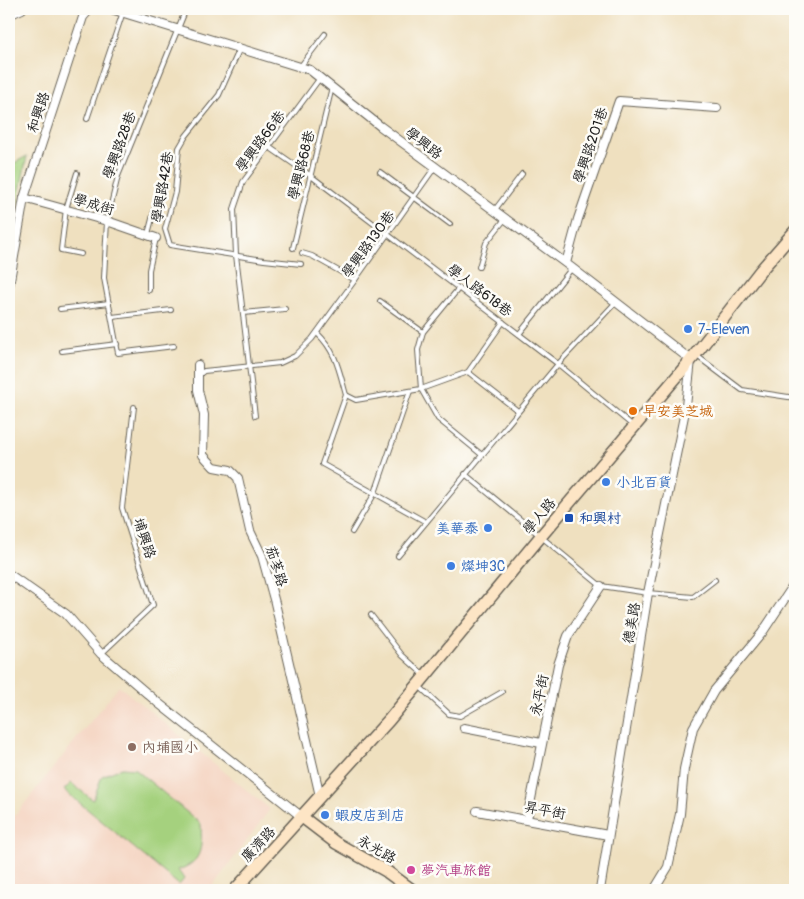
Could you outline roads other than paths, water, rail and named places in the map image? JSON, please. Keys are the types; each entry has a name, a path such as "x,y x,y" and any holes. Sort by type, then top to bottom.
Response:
{"main road":[{"name":"學人路","path":"302,817 389,720 541,536 694,357 761,270 795,231"},
{"name":"廣濟路","path":"235,890 302,817"},
{"name":"永光路","path":"302,817 336,843 386,871 412,890"}],"street":[{"path":"9,15 22,9"},
{"name":"和興路","path":"9,286 24,198 83,17 90,9"},
{"name":"學興路","path":"111,9 310,70 435,167 569,265 616,302 694,357"},
{"name":"學興路201巷","path":"569,265 578,219 618,101 717,108"},
{"name":"學成街","path":"24,198 108,221 156,238"},
{"name":"德美路","path":"600,890 648,593 686,406 694,357"},
{"name":"茄苳路","path":"198,365 198,390 204,415 203,455 214,467 230,470 238,478 250,531 262,556 275,603 320,796"},
{"path":"9,574 66,614 101,654 157,702 302,817"},
{"path":"654,890 668,866 680,814 685,759 693,728 714,691 762,633 795,584"},
{"name":"永平街","path":"527,819 558,665 568,636 601,586"},
{"path":"464,728 541,743"},
{"name":"昇平街","path":"476,811 608,835"}],"lane":[{"name":"學興路28巷","path":"117,344 104,278 108,221 118,176 176,29 186,9"},
{"path":"87,119 123,12"},
{"path":"300,67 325,34"},
{"name":"學興路42巷","path":"240,48 219,95 190,130 179,148 175,192 165,229 170,245 301,264"},
{"name":"學興路66巷","path":"255,416 233,223 237,196 243,182 320,78"},
{"name":"學興路68巷","path":"293,248 332,87"},
{"name":"學人路618巷","path":"269,147 311,176 519,334 634,427"},
{"name":"學興路130巷","path":"198,376 204,371 280,363 296,356 317,333 388,236 435,167"},
{"path":"380,172 450,224"},
{"path":"77,174 66,209 60,250 81,254"},
{"path":"494,210 522,174"},
{"path":"148,234 157,200"},
{"path":"479,267 486,243 505,219"},
{"path":"149,290 149,270 156,238"},
{"path":"302,253 312,256 355,280"},
{"path":"519,334 569,265"},
{"path":"459,288 423,332 418,350 422,389 438,419 482,455"},
{"path":"380,301 423,332"},
{"path":"398,556 558,364 616,302"},
{"path":"60,308 109,303"},
{"path":"243,313 285,309"},
{"path":"112,317 171,310"},
{"path":"346,395 356,400 422,389 468,372 503,322"},
{"path":"317,333 329,345 338,365 346,395 322,464 426,522"},
{"path":"62,351 117,344 118,353 174,346"},
{"path":"694,357 742,390 795,398"},
{"path":"468,372 518,411"},
{"path":"352,532 375,493 410,391"},
{"name":"埔興路","path":"101,654 153,605 122,508 134,407"},
{"path":"465,474 601,586 693,597 715,580"},
{"path":"371,615 449,714 460,716 502,692"}],"place":[{"name":"7-Eleven","path":"688,329"},
{"name":"早安美芝城","path":"633,411"},
{"name":"小北百貨","path":"606,482"},
{"name":"和興村","path":"569,518"},
{"name":"美華泰","path":"488,528"},
{"name":"燦坤3C","path":"451,566"},
{"name":"內埔國小","path":"132,747"},
{"name":"蝦皮店到店","path":"325,815"},
{"name":"夢汽車旅館","path":"411,870"}]}
